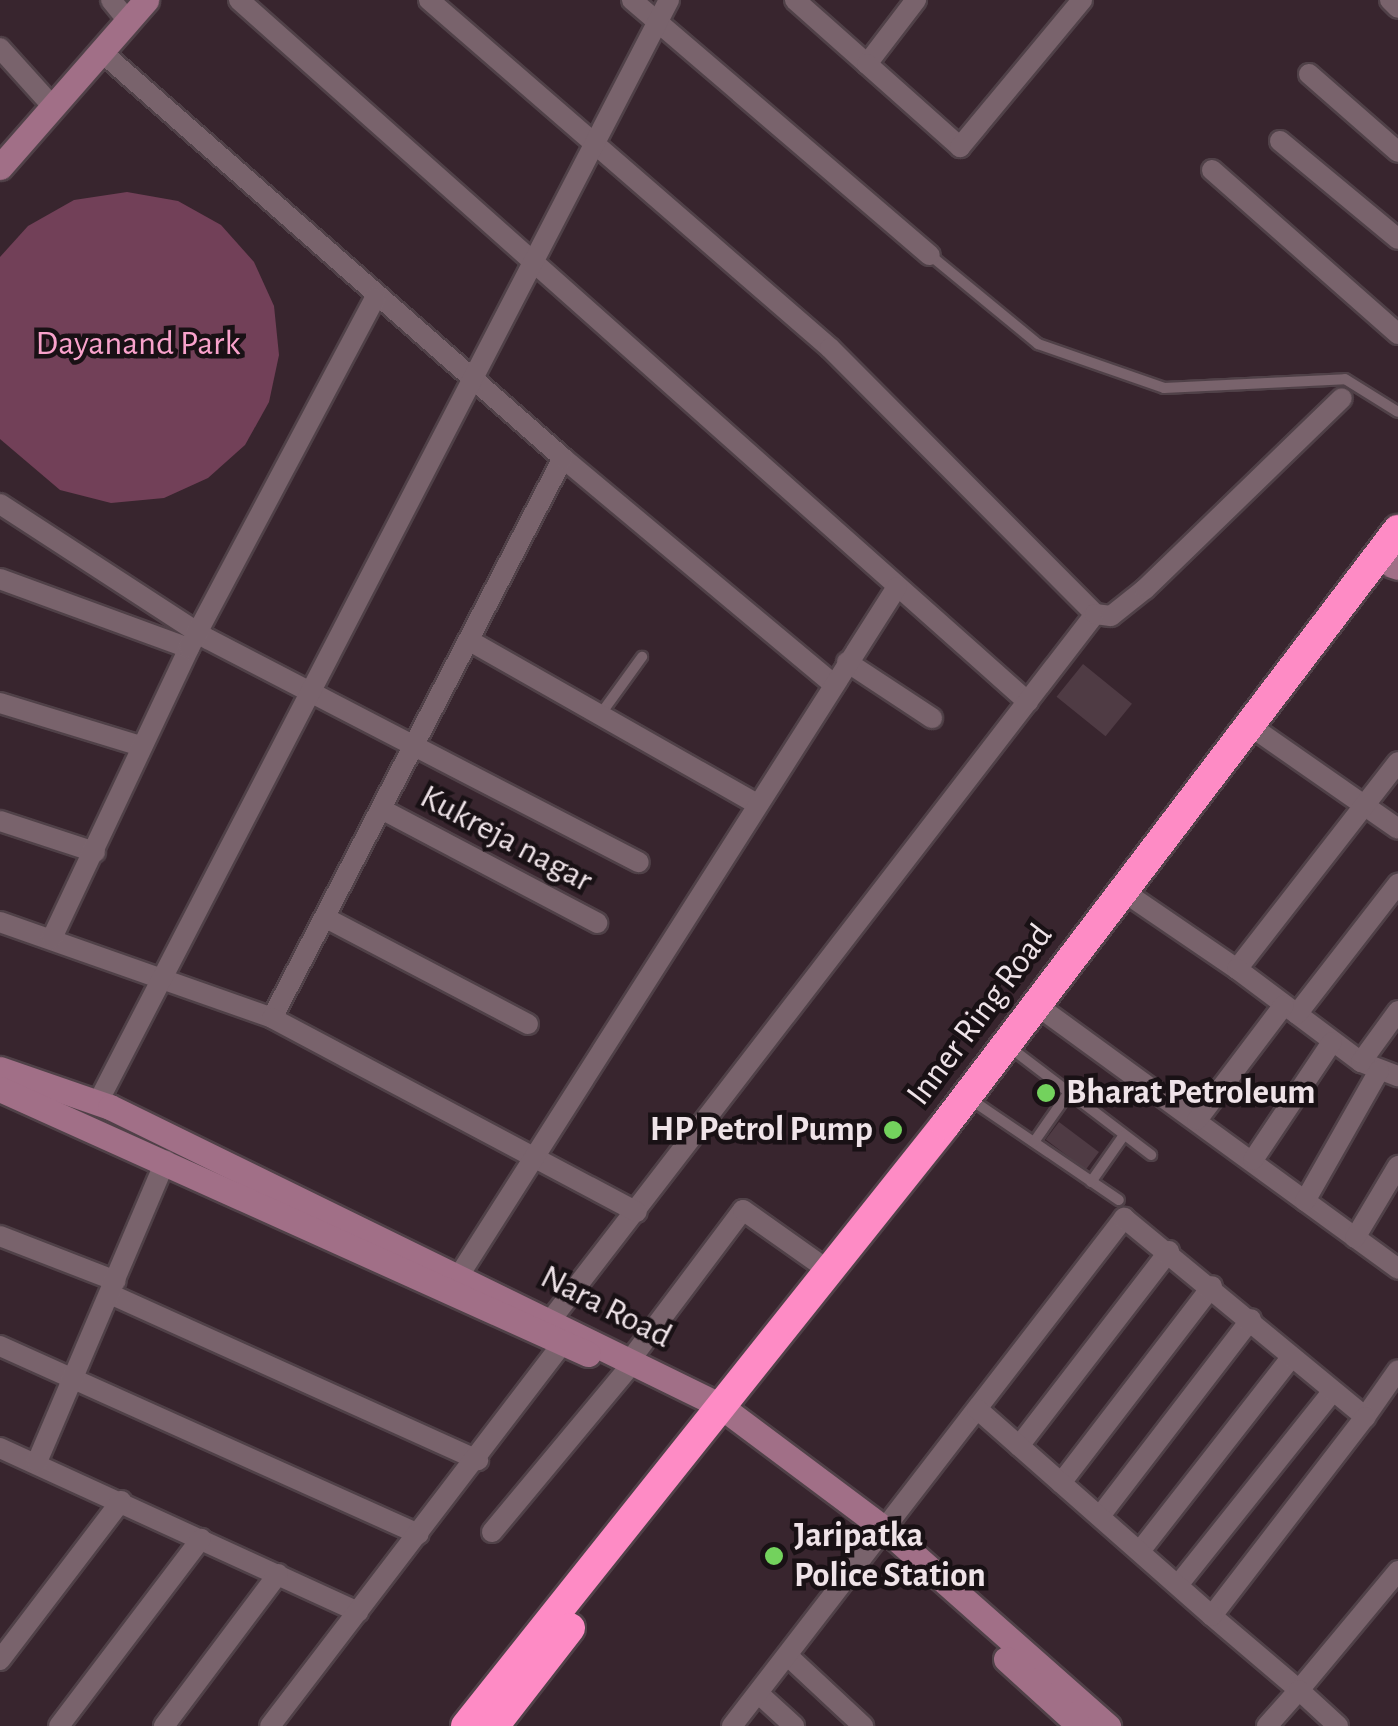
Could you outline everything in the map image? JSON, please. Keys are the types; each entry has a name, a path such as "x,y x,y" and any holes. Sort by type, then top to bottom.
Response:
{"highway":[{"name":"Inner Ring Road","path":"494,1726 829,1270 1398,530"},
{"name":"Inner Ring Road","path":"466,1726 978,1105 1260,732 1396,563"}],"main road":[{"path":"0,167 104,54 146,0"},
{"name":"Nara Road","path":"0,1068 98,1102 553,1317 722,1418 880,1536 1108,1726"},
{"name":"Nara Road","path":"0,1089 166,1160 563,1342 628,1365"},
{"name":"Nara Road","path":"880,1536 1080,1726"}],"street":[{"path":"111,0 129,22"},
{"path":"239,0 530,265 1028,702"},
{"path":"429,0 830,348 1095,614 1111,616 1145,589 1342,398"},
{"path":"632,0 930,255"},
{"path":"98,1102 166,978 669,0"},
{"path":"795,0 960,147 1082,0"},
{"path":"867,64 916,0"},
{"path":"1390,0 1398,8"},
{"path":"0,48 54,108"},
{"path":"104,54 470,385 833,684"},
{"path":"1309,74 1398,152"},
{"path":"1280,142 1398,239"},
{"path":"1212,170 1398,334"},
{"path":"52,938 95,852 140,746 374,298"},
{"path":"272,1018 385,811 563,458"},
{"path":"0,504 194,640"},
{"path":"0,579 194,640 313,687 639,862"},
{"path":"460,1274 754,803 897,587"},
{"path":"553,1317 1095,614"},
{"path":"470,641 754,803"},
{"path":"848,662 932,718"},
{"path":"0,703 140,746"},
{"path":"1260,732 1398,829"},
{"path":"1238,969 1398,762"},
{"name":"Kukreja nagar","path":"385,811 597,924"},
{"path":"0,820 95,852"},
{"path":"1197,1120 1398,884"},
{"path":"1133,898 1238,969 1332,1042 1379,1070"},
{"path":"326,918 528,1024"},
{"path":"0,922 272,1018 637,1212"},
{"path":"1306,1201 1379,1070 1398,1011"},
{"path":"1046,1012 1398,1268"},
{"path":"1253,1160 1332,1042"},
{"path":"37,1462 166,1160"},
{"path":"1355,1238 1398,1166"},
{"path":"492,1532 628,1365 743,1210 829,1270"},
{"path":"732,1726 1115,1223 1132,1220 1365,1417"},
{"path":"0,1236 478,1460"},
{"path":"1019,1446 1169,1251"},
{"path":"1060,1483 1212,1286"},
{"path":"1100,1516 1251,1319"},
{"path":"270,1726 478,1460 563,1342"},
{"path":"0,1346 419,1534"},
{"path":"1140,1551 1292,1358"},
{"path":"1212,1616 1398,1370"},
{"path":"1178,1585 1332,1393"},
{"path":"977,1409 1338,1726"},
{"path":"0,1448 358,1612"},
{"path":"0,1660 121,1501"},
{"path":"60,1726 200,1539"},
{"path":"1267,1726 1398,1571"},
{"path":"164,1726 278,1574"},
{"path":"788,1656 863,1726"},
{"path":"758,1693 794,1726"}],"lane":[{"path":"930,255 1038,344 1164,388 1345,379 1398,412"},
{"path":"600,715 642,657"},
{"path":"1016,1052 1151,1155"},
{"path":"1034,1142 1068,1092"},
{"path":"978,1105 1118,1200"},
{"path":"1091,1182 1124,1135"}],"green space":[{"name":"Dayanand Park","path":"127,192 178,201 221,225 254,262 274,306 279,355 269,402 245,445 208,478 164,498 111,503 60,490 0,439 0,257 28,226 74,200"}],"building":[{"path":"1083,664 1132,704 1106,736 1057,697"},
{"path":"1059,1122 1099,1152 1086,1170 1046,1140"}],"place":[{"name":"Bharat Petroleum","path":"1046,1093"},
{"name":"HP Petrol Pump","path":"893,1130"},
{"name":"Jaripatka Police Station","path":"774,1556"}]}
